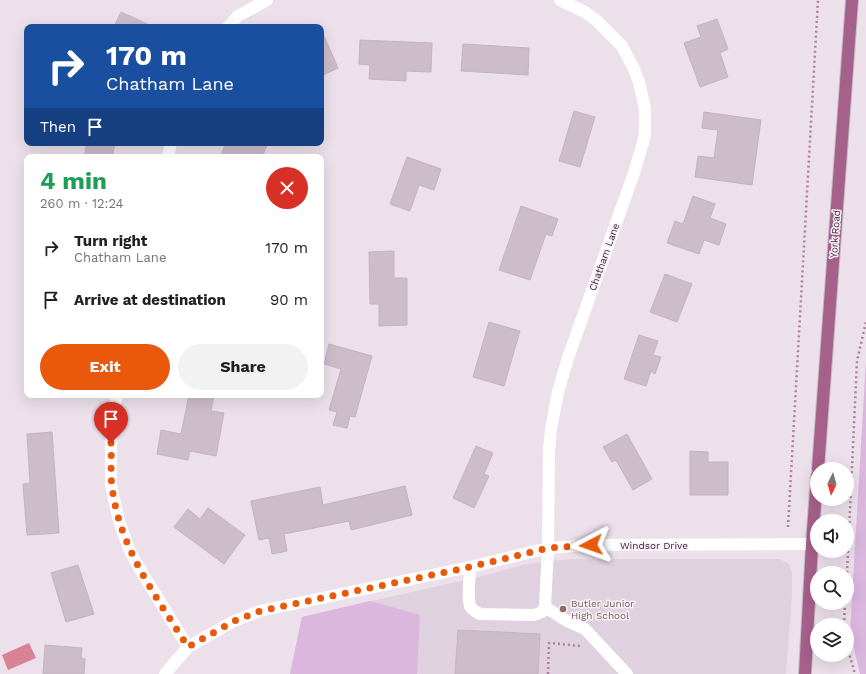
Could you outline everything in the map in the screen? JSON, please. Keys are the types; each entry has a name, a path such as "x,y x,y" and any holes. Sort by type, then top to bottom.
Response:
{"main road":[{"name":"York Road","path":"819,462 852,0"},
{"path":"805,674 811,558"}],"street":[{"path":"231,24 238,16 267,0"},
{"name":"Chatham Lane","path":"545,607 548,548 549,451 551,429 558,392 634,173 645,134 645,109 639,82 622,46 596,20 585,12 560,0"},
{"path":"116,398 111,423 111,485 119,521 129,549 138,566 188,647"},
{"name":"Windsor Drive","path":"165,674 188,647 234,621 260,611 470,567 548,548 591,545 810,544"},
{"path":"470,567 469,596 470,606 474,611 480,614 534,615 542,612 545,607 585,629 627,674"}],"path":[{"path":"788,527 818,0"},
{"path":"847,566 857,361 866,322"},
{"path":"548,674 549,643 581,645 586,651"},
{"path":"852,662 855,674"}],"shaded area":[{"path":"866,360 866,674 860,674 854,648 854,618 851,618 851,610 854,610 854,566"},
{"name":"Butler Junior High School","path":"570,559 780,559 789,564 792,572 792,594 786,674 290,674 302,617 482,576 527,564"},
{"path":"370,601 420,615 417,674 290,674 302,617"},
{"path":"29,643 36,658 8,670 2,655"}],"building":[{"path":"121,12 147,24 115,24"},
{"path":"717,19 728,49 720,53 728,77 700,87 684,43 701,37 697,26"},
{"path":"324,36 338,68 324,75"},
{"path":"360,40 432,43 431,72 406,71 406,81 369,79 370,65 359,64"},
{"path":"463,44 529,48 528,75 461,71"},
{"path":"574,111 595,117 580,167 559,161"},
{"path":"704,112 761,120 752,185 695,177 698,156 714,158 718,130 702,128"},
{"path":"86,146 114,146 113,154 85,154"},
{"path":"225,146 267,146 263,154 221,154"},
{"path":"407,157 441,169 434,190 419,185 410,211 390,204"},
{"path":"693,196 715,204 710,218 726,224 719,245 704,240 699,254 667,243 675,221 683,224"},
{"path":"521,206 558,219 552,236 546,234 530,280 499,270"},
{"path":"394,251 394,278 407,278 407,325 379,326 379,304 370,304 369,252"},
{"path":"665,274 692,284 677,322 650,312"},
{"path":"489,322 520,331 504,386 473,377"},
{"path":"639,335 658,341 653,355 661,357 655,374 651,371 646,386 624,379"},
{"path":"329,344 372,356 355,417 350,416 347,428 333,425 337,412 329,410 341,369 324,364"},
{"path":"188,398 213,398 211,411 224,413 216,456 190,451 188,460 157,454 161,430 181,434"},
{"path":"52,432 59,533 27,535 23,484 30,483 27,434"},
{"path":"627,434 652,479 633,490 616,460 612,462 603,447"},
{"path":"476,446 493,453 484,474 489,476 474,508 453,498"},
{"path":"690,451 708,452 708,462 728,462 728,495 690,495"},
{"path":"405,486 412,515 351,530 349,521 284,534 287,551 272,554 269,538 259,540 251,501 320,487 323,505"},
{"path":"208,508 245,535 224,564 174,527 188,509 200,519"},
{"path":"78,565 94,614 66,622 51,573"},
{"path":"458,630 540,634 538,674 455,674"},
{"path":"45,645 82,648 81,658 85,659 84,674 43,674"}],"place":[{"name":"Butler Junior High School","path":"563,609"}],"route":[{"path":"111,443 111,485 114,503 129,549 188,647 234,621 260,611 470,567 548,548 591,545"}]}
